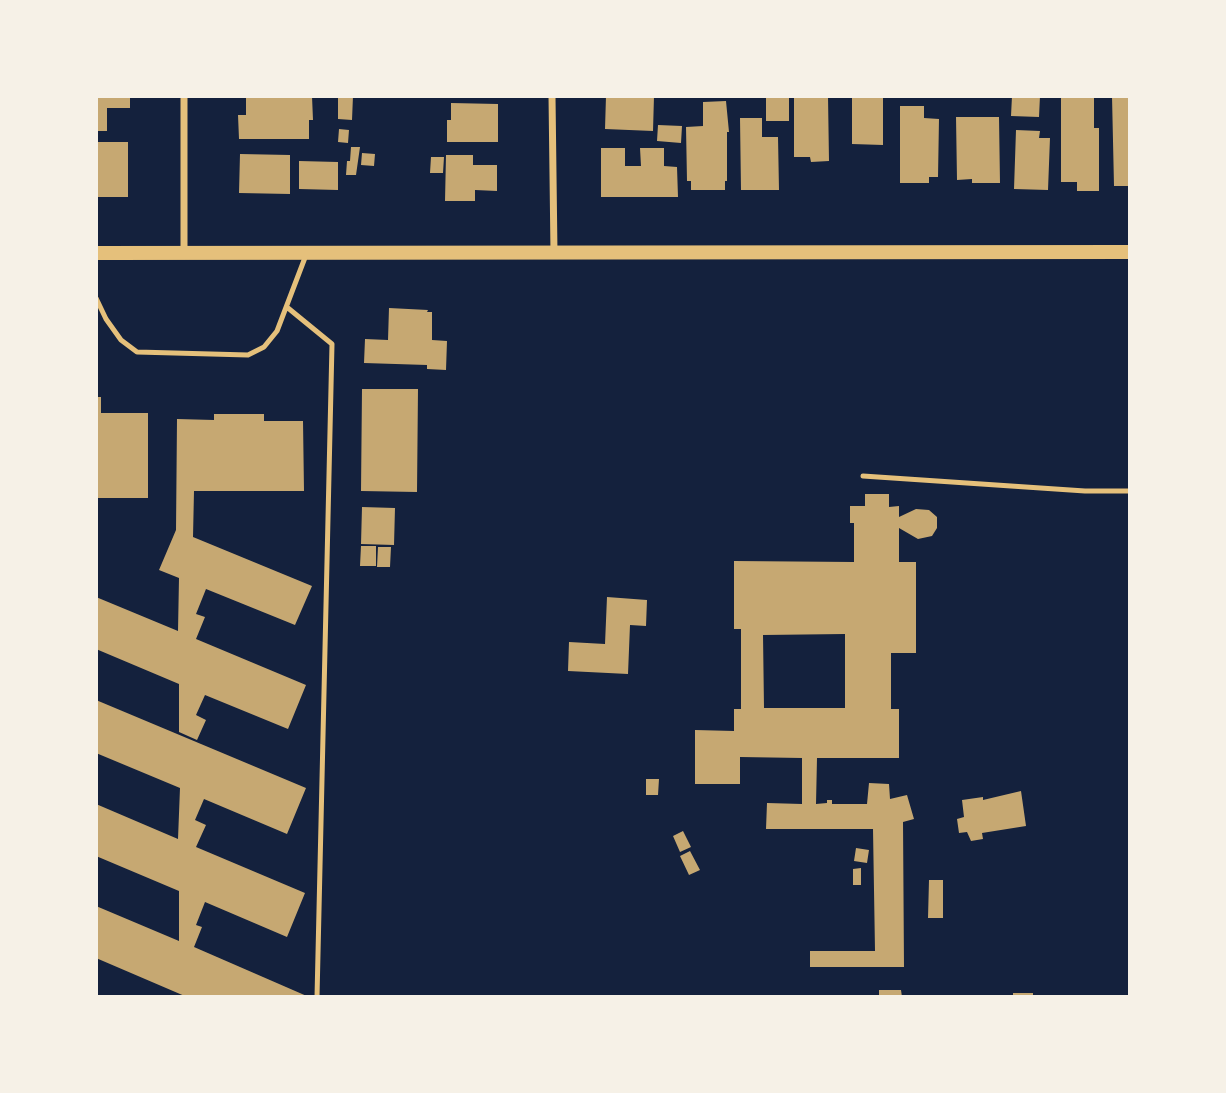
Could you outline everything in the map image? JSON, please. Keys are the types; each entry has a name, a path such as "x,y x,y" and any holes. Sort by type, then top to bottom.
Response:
{"main road":[{"path":"96,253 1130,253"}],"street":[{"path":"184,96 184,254"},
{"path":"552,96 554,253"}],"lane":[{"path":"96,298 106,319 121,340 137,352 247,355 264,347 277,331 306,255"},
{"path":"288,308 332,344 317,997"},
{"path":"863,476 1130,492"}],"building":[{"path":"96,96 130,96 130,108 107,108 107,131 96,131"},
{"path":"246,96 312,96 313,120 309,120 309,139 239,139 238,115 246,115"},
{"path":"338,96 353,96 352,120 338,119"},
{"path":"606,96 654,96 653,131 605,129"},
{"path":"766,96 789,96 789,121 766,121"},
{"path":"794,96 828,96 829,161 811,162 810,157 794,157"},
{"path":"852,96 883,96 883,145 852,144"},
{"path":"1012,96 1040,96 1039,117 1011,116"},
{"path":"1061,96 1094,96 1094,128 1099,128 1099,191 1077,191 1077,182 1061,182"},
{"path":"1112,96 1130,96 1130,186 1114,186"},
{"path":"726,101 729,132 725,190 691,190 691,181 687,181 686,127 703,126 703,102"},
{"path":"451,103 498,104 498,142 447,142 447,120 451,120"},
{"path":"900,106 924,106 924,118 939,119 938,177 929,177 929,183 900,183"},
{"path":"956,117 999,117 1000,183 957,180"},
{"path":"740,118 762,118 762,137 778,137 779,190 741,190"},
{"path":"658,125 682,126 681,143 657,141"},
{"path":"339,129 349,130 348,143 338,142"},
{"path":"1016,130 1040,131 1039,138 1050,138 1048,190 1014,189"},
{"path":"96,142 128,142 128,197 96,197"},
{"path":"351,147 360,147 356,175 346,175 347,161 350,161"},
{"path":"601,148 625,148 625,166 641,166 640,148 664,148 664,166 677,167 678,197 601,197"},
{"path":"362,153 375,154 374,166 361,165"},
{"path":"240,154 290,155 290,194 239,193"},
{"path":"446,155 473,155 473,165 497,165 497,191 475,190 475,201 445,201"},
{"path":"431,157 444,157 443,173 430,173"},
{"path":"299,161 338,162 338,190 299,189"},
{"path":"389,308 432,312 432,340 447,341 446,370 427,369 427,365 364,363 365,339 388,340"},
{"path":"362,389 418,389 417,492 361,491"},
{"path":"96,397 101,397 101,413 148,413 148,498 96,498"},
{"path":"214,414 264,414 264,421 303,421 304,491 194,491 193,537 312,586 295,625 206,589 196,614 205,617 196,639 306,685 288,729 205,695 196,715 206,720 197,740 179,732 179,684 96,649 96,597 178,631 179,578 159,570 176,530 177,419 214,420"},
{"path":"865,494 889,494 889,507 899,506 899,517 916,509 929,510 937,517 937,528 932,536 918,539 899,528 899,562 916,562 916,653 891,653 891,709 899,709 899,758 817,758 816,804 832,800 832,804 867,804 869,783 889,784 890,799 907,795 914,819 903,822 904,967 810,967 810,951 875,951 873,829 766,829 767,803 802,804 802,758 740,757 740,784 695,784 695,730 734,731 734,709 741,709 741,629 734,629 734,561 854,562 854,523 850,523 850,506 865,506","holes":["845,634 845,708 764,708 763,635"]},
{"path":"362,507 395,508 394,545 361,544"},
{"path":"361,546 376,546 376,566 360,566"},
{"path":"378,547 391,547 390,567 377,567"},
{"path":"607,597 647,600 646,626 630,625 628,674 568,671 569,642 605,644"},
{"path":"96,700 306,788 287,834 204,799 195,820 206,825 196,847 305,893 287,937 205,902 196,925 202,927 194,947 309,997 187,997 96,958 96,906 179,941 179,891 96,856 96,804 178,839 180,788 96,753"},
{"path":"646,779 659,779 658,795 646,795"},
{"path":"1021,791 1026,826 982,833 983,839 971,841 967,832 959,833 957,819 964,817 962,800 983,797 983,800"},
{"path":"683,831 691,847 680,852 673,836"},
{"path":"856,848 869,850 867,863 854,861"},
{"path":"690,851 700,870 689,875 680,856"},
{"path":"861,868 861,885 853,885 853,869"},
{"path":"929,880 943,880 943,918 928,918"},
{"path":"879,990 901,990 902,997 879,997"},
{"path":"1013,993 1033,993 1033,997 1013,997"}]}
